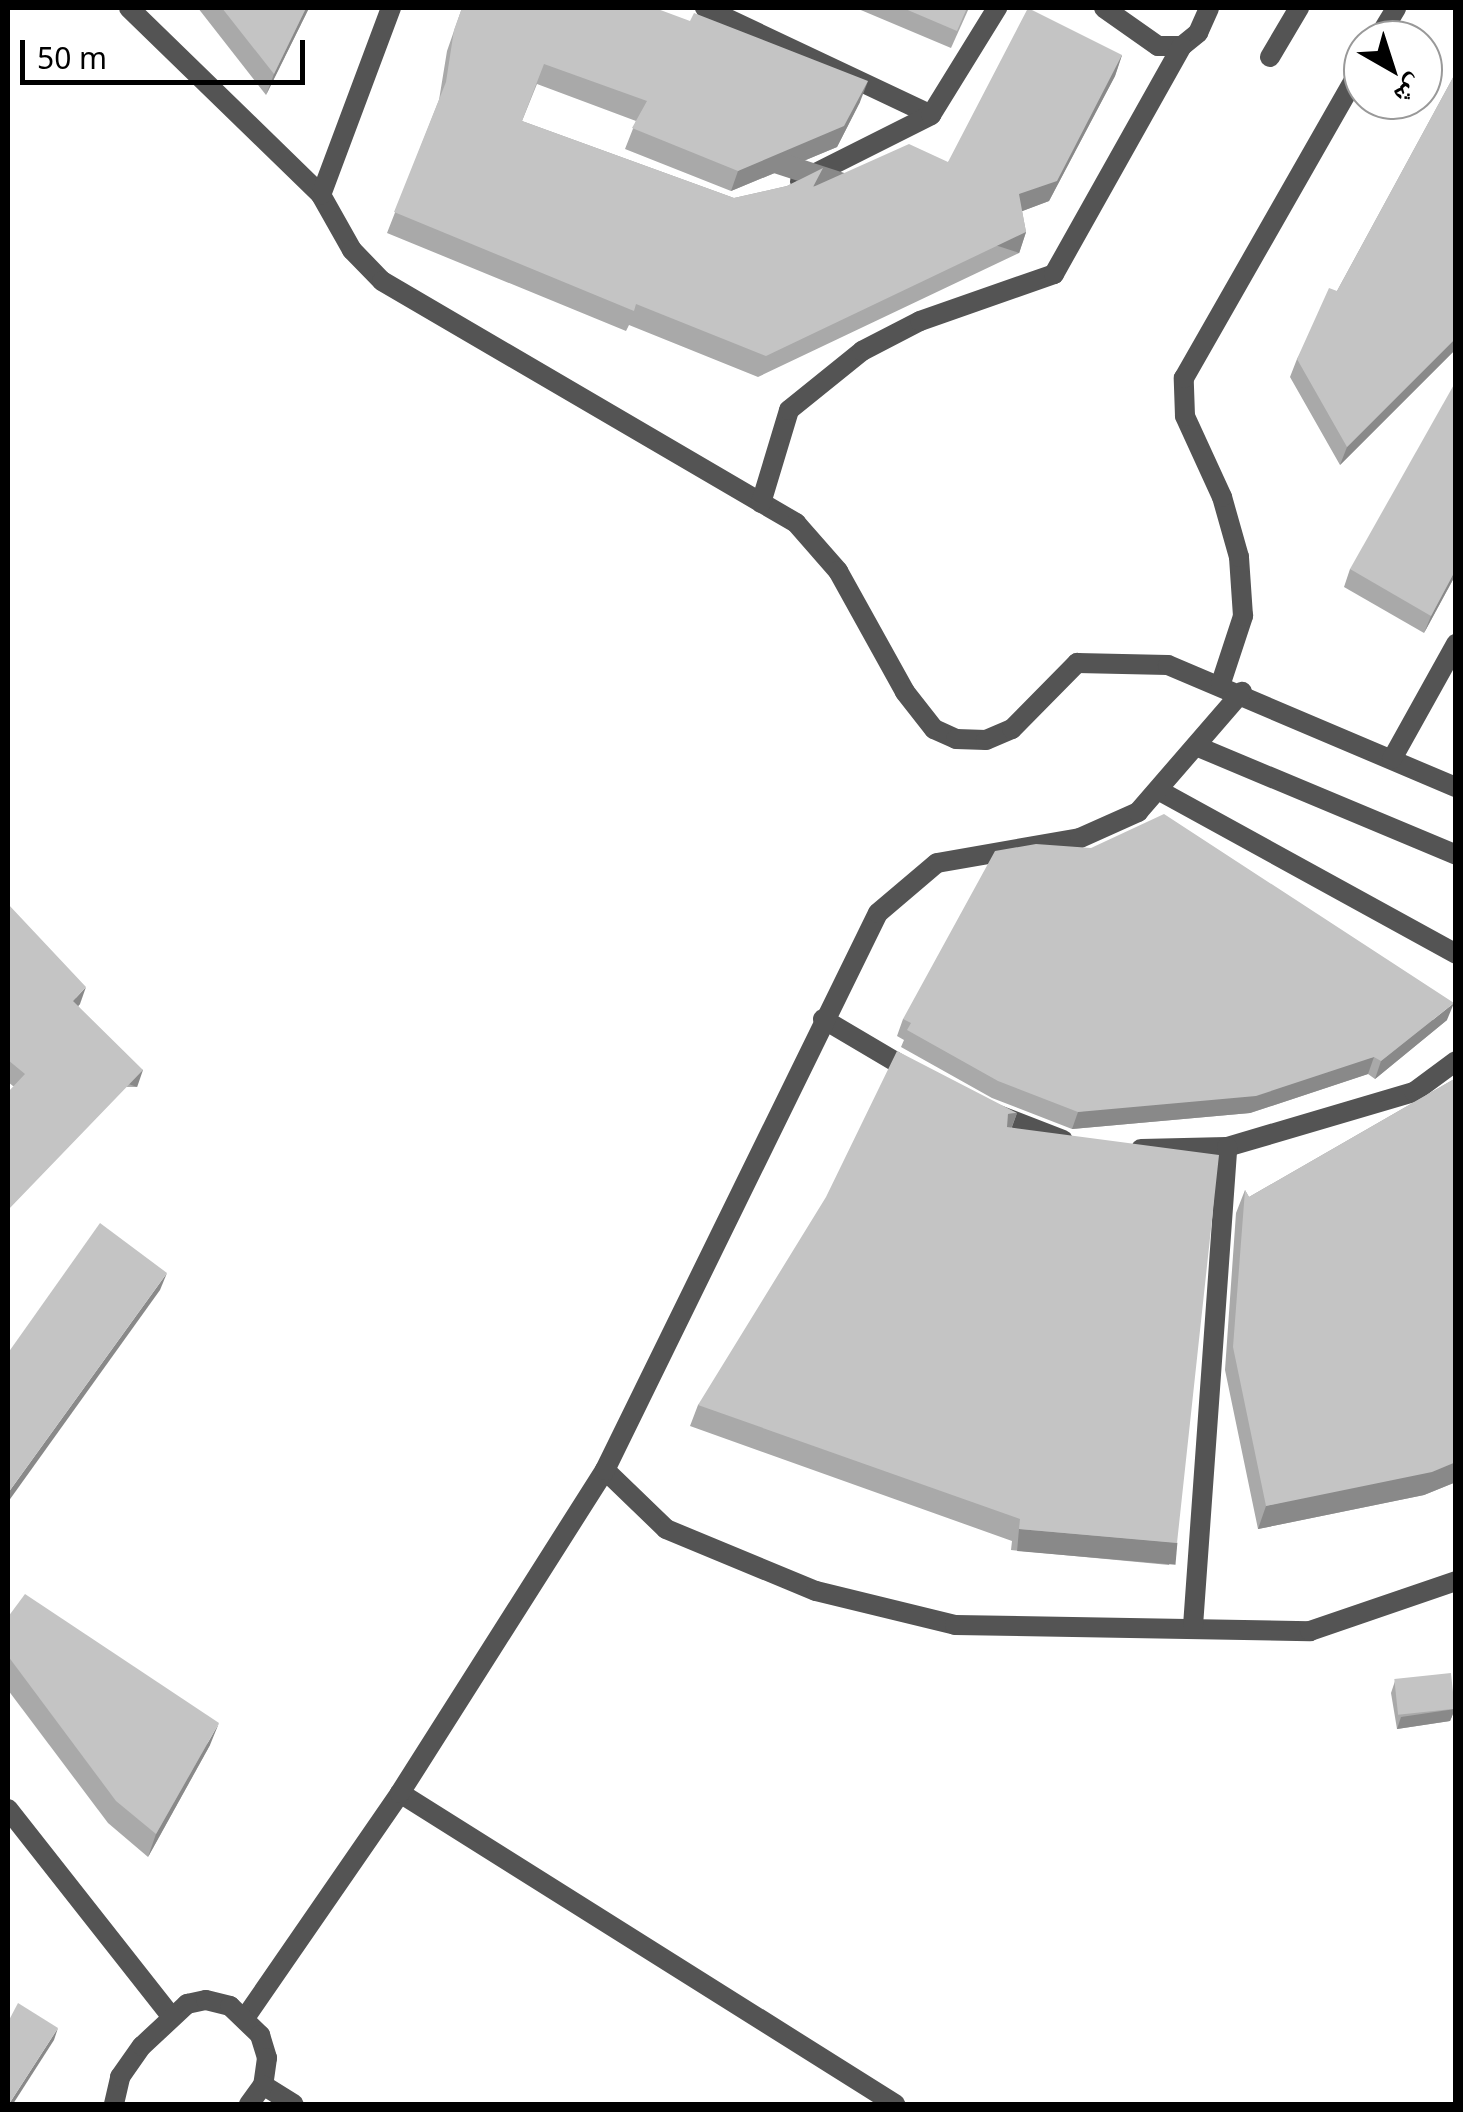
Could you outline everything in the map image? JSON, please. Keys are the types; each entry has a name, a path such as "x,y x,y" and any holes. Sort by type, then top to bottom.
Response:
{"street":[{"path":"128,8 321,195 352,250 382,280 796,523 838,571 922,720 956,739 986,740 1012,729 1077,663 1168,665 1221,683 1456,787"},
{"path":"321,195 390,8"},
{"path":"706,8 932,115"},
{"path":"774,193 932,115 996,8"},
{"path":"1104,8 1158,46 1182,46"},
{"path":"761,502 789,410 862,351 920,321 1054,274 1182,46 1198,33 1210,8"},
{"path":"1270,57 1299,8"},
{"path":"1221,683 1243,616 1239,557 1222,497 1185,416 1184,378 1343,99"},
{"path":"1392,759 1456,644"},
{"path":"244,2018 400,1793 606,1470 878,913 908,881 936,863 1080,838 1138,812 1242,692"},
{"path":"1196,746 1456,854"},
{"path":"1158,790 1456,954"},
{"path":"823,1019 936,1084"},
{"path":"969,1102 1099,1150 1226,1147 1414,1092 1456,1061"},
{"path":"1193,1626 1226,1147"},
{"path":"606,1470 666,1528 816,1591 955,1625 1193,1626 1310,1631 1456,1581"},
{"path":"400,1793 895,2104"},
{"path":"8,1809 172,2016"},
{"path":"114,2104 120,2077 172,2016 206,2000 244,2018 267,2058 262,2085 250,2104"},
{"path":"262,2085 293,2104"}],"building":[{"path":"222,8 306,8 274,74"},
{"path":"462,8 655,8 690,21 694,13 868,81 844,126 738,171 632,128 647,101 544,64 522,121 734,198 787,186 823,168 813,187 909,144 948,162 1028,8 1122,55 1057,181 1019,194 1026,232 766,356 636,304 634,311 394,212 446,82 454,30"},
{"path":"903,8 967,8 957,31"},
{"path":"1456,72 1456,338 1347,447 1297,359 1329,288 1337,291 1430,120 1443,120 1443,96"},
{"path":"1456,381 1456,569 1431,616 1350,569"},
{"path":"1164,814 1454,1003 1381,1061 1374,1057 1256,1096 1078,1112 998,1081 907,1030 911,1023 903,1019 995,851 1036,844 1091,848"},
{"path":"8,904 86,987 73,1001 143,1070 8,1210 8,1092 25,1074 8,1060"},
{"path":"897,1051 1017,1113 1008,1114 1007,1127 1219,1155 1177,1543 1019,1529 1020,1519 698,1405 826,1197"},
{"path":"1456,1078 1456,1462 1432,1472 1266,1506 1233,1347 1245,1190 1249,1197"},
{"path":"100,1223 167,1273 8,1493 8,1353"},
{"path":"25,1594 219,1723 156,1834 116,1801 8,1656 8,1617"},
{"path":"1451,1673 1455,1709 1398,1715 1394,1679"},
{"path":"18,2003 58,2028 8,2104 8,2022"}]}
